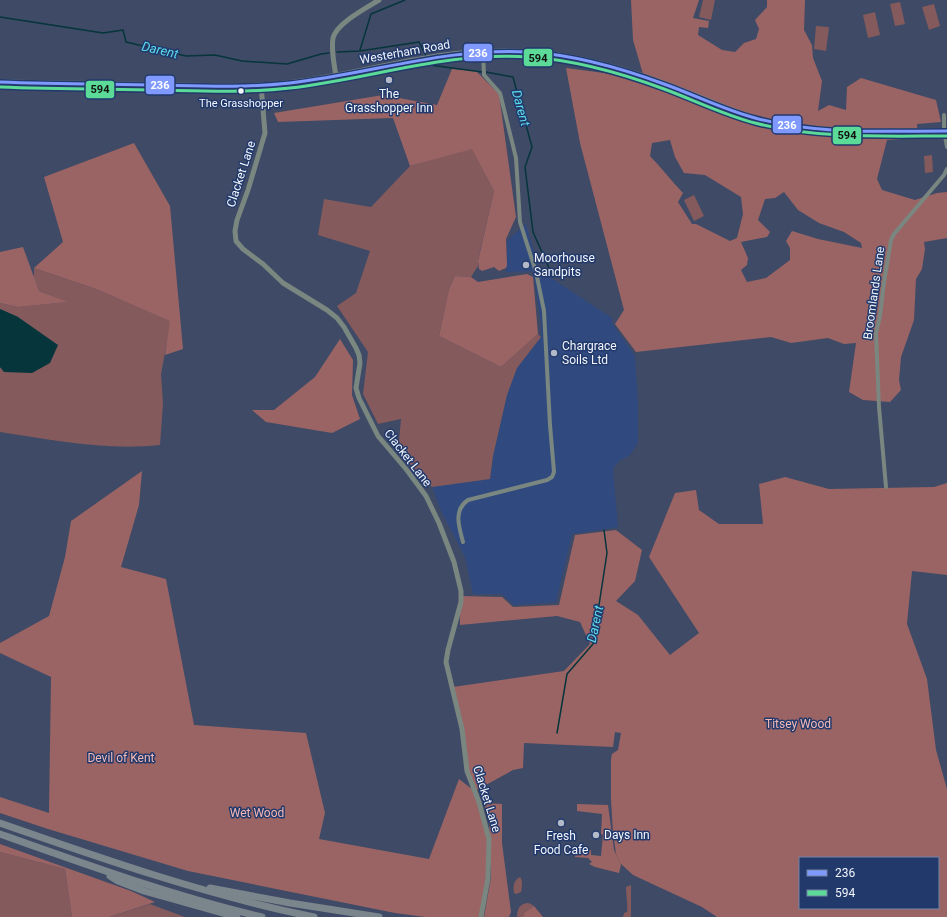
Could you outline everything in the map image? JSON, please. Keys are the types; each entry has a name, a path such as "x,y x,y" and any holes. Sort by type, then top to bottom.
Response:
{"highway":[{"path":"0,823 97,857 179,883 253,903 314,917"},
{"path":"0,834 93,867 186,897 262,917"},
{"path":"93,867 118,881 138,889 237,917"},
{"path":"179,883 379,917"}],"main road":[{"name":"Westerham Road","path":"0,82 66,84 261,85 292,83 336,76 457,53 512,52 566,56 625,70 668,85 733,112 793,126 840,131 946,131"}],"street":[{"path":"336,76 333,52 334,36 337,30 348,20 379,0"},
{"path":"463,542 459,528 458,515 463,503 468,500 547,480 552,477 554,472 544,311 536,272 520,222 516,158 500,93 484,75 483,52"},
{"name":"Clacket Lane","path":"261,85 265,133 248,190 237,220 235,231 236,241 240,246 263,264 282,283 327,310 337,318 344,327 359,355 360,363 356,388 359,398 378,436 406,469 426,496 439,523 454,562 462,602 446,662 462,729 468,777 477,797 488,833 488,878 481,917"},
{"path":"944,115 947,147"},
{"name":"Broomlands Lane","path":"886,487 879,408 876,333 880,316 891,240 894,234 944,175 947,169"}],"shaded area":[{"path":"703,0 715,0 711,20 699,17"},
{"path":"900,2 905,24 895,26 890,4"},
{"path":"934,4 940,26 929,30 922,7"},
{"path":"875,12 880,35 868,38 863,15"},
{"path":"816,26 829,27 826,51 814,49"},
{"path":"472,148 494,191 478,260 478,266 471,277 455,276 449,289 439,336 501,367 538,334 541,337 517,368 507,395 493,456 490,479 432,487 398,452 401,419 378,424 363,394 368,352 337,306 356,293 370,251 318,235 324,199 371,207 410,166"},
{"path":"932,155 933,172 925,173 924,156"},
{"path":"694,195 704,216 694,221 684,200"},
{"path":"526,224 539,270 612,318 612,323 635,356 638,405 638,443 629,456 619,461 613,469 618,527 572,534 556,602 514,605 502,594 473,594 465,557 441,511 432,487 490,479 493,457 507,395 517,368 541,337 541,323 533,271 506,272 507,241"},
{"path":"34,268 96,289 171,321 161,374 163,404 160,445 120,447 100,446 0,432 0,367 5,372 18,317 0,309 0,303 18,307 67,302 39,291 34,278"},
{"path":"0,309 18,317 58,345 50,363 32,373 4,372 0,367"},
{"path":"0,852 65,869 72,917 0,917"},
{"path":"520,877 522,882 521,892 516,894 514,893 514,884"},
{"path":"631,885 631,917 623,917 624,913 627,912 626,887"},
{"path":"529,903 534,906 524,913 523,917 517,917 521,905"},
{"path":"150,904 185,917 109,917"}],"green space":[{"path":"631,0 699,0 693,18 709,21 708,28 699,27 698,35 722,50 735,52 744,43 756,39 759,29 755,20 767,7 767,0 805,0 804,30 812,45 813,58 822,81 818,111 829,105 846,110 847,87 861,78 936,100 941,122 917,124 918,138 887,140 877,179 882,190 915,200 937,193 947,192 947,238 924,242 925,249 922,269 916,279 914,320 901,357 899,380 901,390 890,402 863,400 849,392 856,343 844,344 828,338 791,343 771,337 636,352 615,324 624,310 580,143 566,68 604,73 634,80 643,74 633,40","holes":["670,140 675,157 684,173 705,175 741,197 743,214 737,238 730,241 696,224 692,224 678,202 683,193 650,156 652,143","784,192 798,210 819,223 844,232 861,243 862,248 818,239 792,231 786,241 790,248 790,260 766,278 747,282 741,270 747,265 748,258 741,242 767,237 770,232 758,220 765,199 775,198"]},
{"path":"452,69 476,71 499,94 516,217 506,239 507,265 506,268 499,271 494,267 482,271 479,269 478,261 494,191 472,149 410,166 393,118 278,122 274,113 383,95 437,105"},
{"path":"134,143 170,206 183,349 165,355 170,321 96,289 34,268 63,242 44,177"},
{"path":"23,247 39,291 68,302 18,307 0,303 0,252"},
{"path":"527,274 533,277 538,334 501,367 439,336 449,289 455,276 471,277 478,282"},
{"path":"340,339 353,360 352,395 360,419 332,433 266,422 252,410 274,410 315,377"},
{"name":"Titsey Wood","path":"142,471 139,505 121,567 166,579 194,725 306,733 325,813 319,839 429,859 459,779 473,790 470,781 453,687 564,671 590,644 580,622 557,616 460,625 459,596 502,597 513,607 559,605 575,535 616,530 642,550 635,581 616,601 638,615 670,655 699,633 649,557 675,493 696,490 699,510 719,524 763,524 759,484 785,477 829,489 934,487 947,483 947,575 912,571 907,624 927,679 936,750 947,789 947,917 717,917 702,907 633,875 620,863 616,854 613,832 611,759 612,754 618,750 621,733 615,732 613,747 524,743 523,768 513,770 475,791 486,827 489,866 481,917 425,917 395,913 188,871 0,813 0,797 49,813 51,677 0,653 0,643 49,616 65,557 71,521"},
{"path":"483,803 502,804 502,843 511,912 509,917 484,917 491,877 489,815"},
{"path":"577,804 608,805 614,850 621,865 619,873 595,867 589,864 592,862 588,858 575,857 575,851 585,852 591,850 591,855 601,856 603,835 601,834 602,814 577,811"},
{"path":"0,844 131,891 155,902 109,917 72,917 65,869 0,852"},
{"path":"534,906 543,917 523,917 524,913"}],"waterway":[{"path":"360,50 371,14 405,0"},
{"name":"Darent","path":"0,17 103,33 123,30 126,42 186,56 215,55 242,61 287,64 329,53"},
{"name":"Darent","path":"337,52 360,51 419,42 426,56"},
{"name":"Darent","path":"428,59 430,65 482,72"},
{"name":"Darent","path":"486,72 513,77 532,147 525,167 533,232 553,277"},
{"name":"Darent","path":"557,733 567,674 593,644 607,553 604,530"}],"transit line":[{"name":"236","path":"0,82 257,86 320,79 409,62 468,53 529,52 563,56 598,63 664,84 732,111 778,123 826,130 947,131"},
{"name":"594","path":"0,87 257,91 320,84 409,67 468,58 498,56 529,57 563,61 598,68 664,89 732,116 779,128 803,132 851,136 947,136"}],"place":[{"name":"The Grasshopper Inn","path":"389,80"},
{"name":"The Grasshopper","path":"241,91"},
{"name":"Moorhouse Sandpits","path":"526,265"},
{"name":"Chargrace Soils Ltd","path":"554,353"},
{"name":"Fresh Food Cafe","path":"561,823"},
{"name":"Days Inn","path":"596,835"}],"park label":[{"name":"Devil of Kent","path":"121,758"},
{"name":"Wet Wood","path":"257,813"}]}
